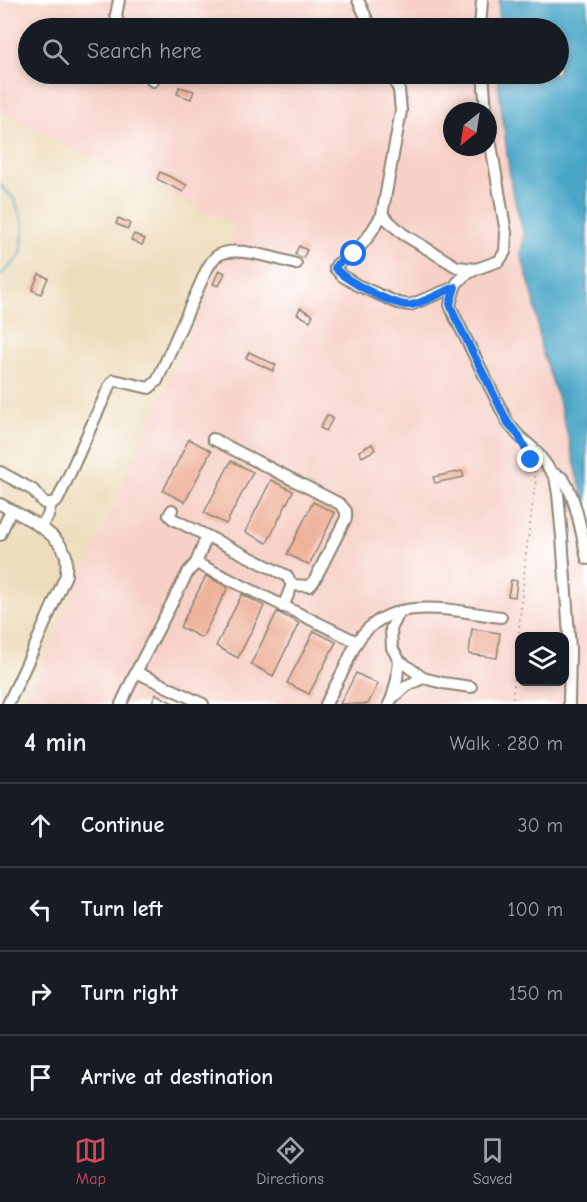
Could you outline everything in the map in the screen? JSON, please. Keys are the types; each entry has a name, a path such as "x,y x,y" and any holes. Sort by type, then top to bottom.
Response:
{"lane":[{"path":"116,18 119,0"},
{"path":"358,0 366,18"},
{"path":"481,18 482,0"},
{"path":"396,84 399,90 401,111 382,215 369,237 354,254 337,264 335,268 341,275 357,285 398,303 410,305 455,287"},
{"path":"484,84 485,102"},
{"path":"493,156 506,233 505,252 499,261 465,275 457,283 450,304 508,423 536,451 555,477 570,649 569,704"},
{"path":"382,215 403,234 457,267 476,269"},
{"path":"0,472 33,490 44,503 57,501 109,387 114,380 149,388 157,381 206,272 217,255 226,251 237,251 296,264"},
{"path":"213,440 340,504 346,511 346,518 314,581 310,586 292,585"},
{"path":"551,473 561,476 569,491 580,522 587,559"},
{"path":"39,527 48,516 51,503"},
{"path":"0,504 39,527 59,543 66,556 66,575 8,704"},
{"path":"0,535 11,510"},
{"path":"172,510 169,515 173,519 287,576 292,585"},
{"path":"121,704 188,572 196,563 207,536"},
{"path":"196,563 357,642"},
{"path":"283,607 292,585"},
{"path":"326,704 357,642 382,618 400,611 425,608 501,617"},
{"path":"400,611 391,629 392,648 399,660 423,678 471,687"},
{"path":"390,701 397,679 399,660"},
{"path":"136,672 203,704"},
{"path":"390,701 408,685 423,678"}],"path":[{"path":"512,704 526,553 536,479 531,460"}],"shaded area":[{"path":"0,0 499,0 498,18 18,18 18,84 498,84 511,185 524,236 521,255 534,299 541,348 560,405 587,512 587,704 24,704 237,226 0,113"}],"water":[{"path":"499,0 587,0 587,512 560,405 541,348 534,299 521,255 524,236 511,185 498,84 569,84 569,18 498,18"}],"building":[{"path":"179,87 194,91 191,99 177,94"},
{"path":"160,172 187,185 183,192 157,179"},
{"path":"118,218 130,223 128,229 116,224"},
{"path":"134,234 145,239 142,245 131,240"},
{"path":"299,246 307,250 303,258 295,254"},
{"path":"219,270 225,273 219,286 213,284"},
{"path":"39,274 48,278 41,294 32,290"},
{"path":"300,308 313,315 310,321 297,314"},
{"path":"249,352 276,365 273,371 246,358"},
{"path":"327,415 333,418 326,431 320,428"},
{"path":"189,439 211,451 185,502 163,491"},
{"path":"372,444 375,450 362,457 359,451"},
{"path":"231,461 253,472 226,524 204,513"},
{"path":"462,471 464,477 435,483 433,477"},
{"path":"271,480 293,491 267,543 245,532"},
{"path":"313,502 335,513 309,565 287,554"},
{"path":"206,576 228,587 202,638 180,627"},
{"path":"511,580 517,581 515,597 508,596"},
{"path":"242,594 264,606 238,658 216,646"},
{"path":"277,612 299,623 273,676 251,664"},
{"path":"472,629 500,633 497,658 469,654"},
{"path":"314,631 336,642 309,694 287,683"},
{"path":"356,673 378,684 368,704 340,704"},
{"path":"156,694 175,704 151,704"}],"waterway":[{"path":"0,185 14,199 24,225 21,255 0,274"}],"route":[{"path":"354,254 337,264 335,268 341,275 357,285 398,303 410,305 455,287 450,304 455,317 508,423 519,436 531,460"}]}
